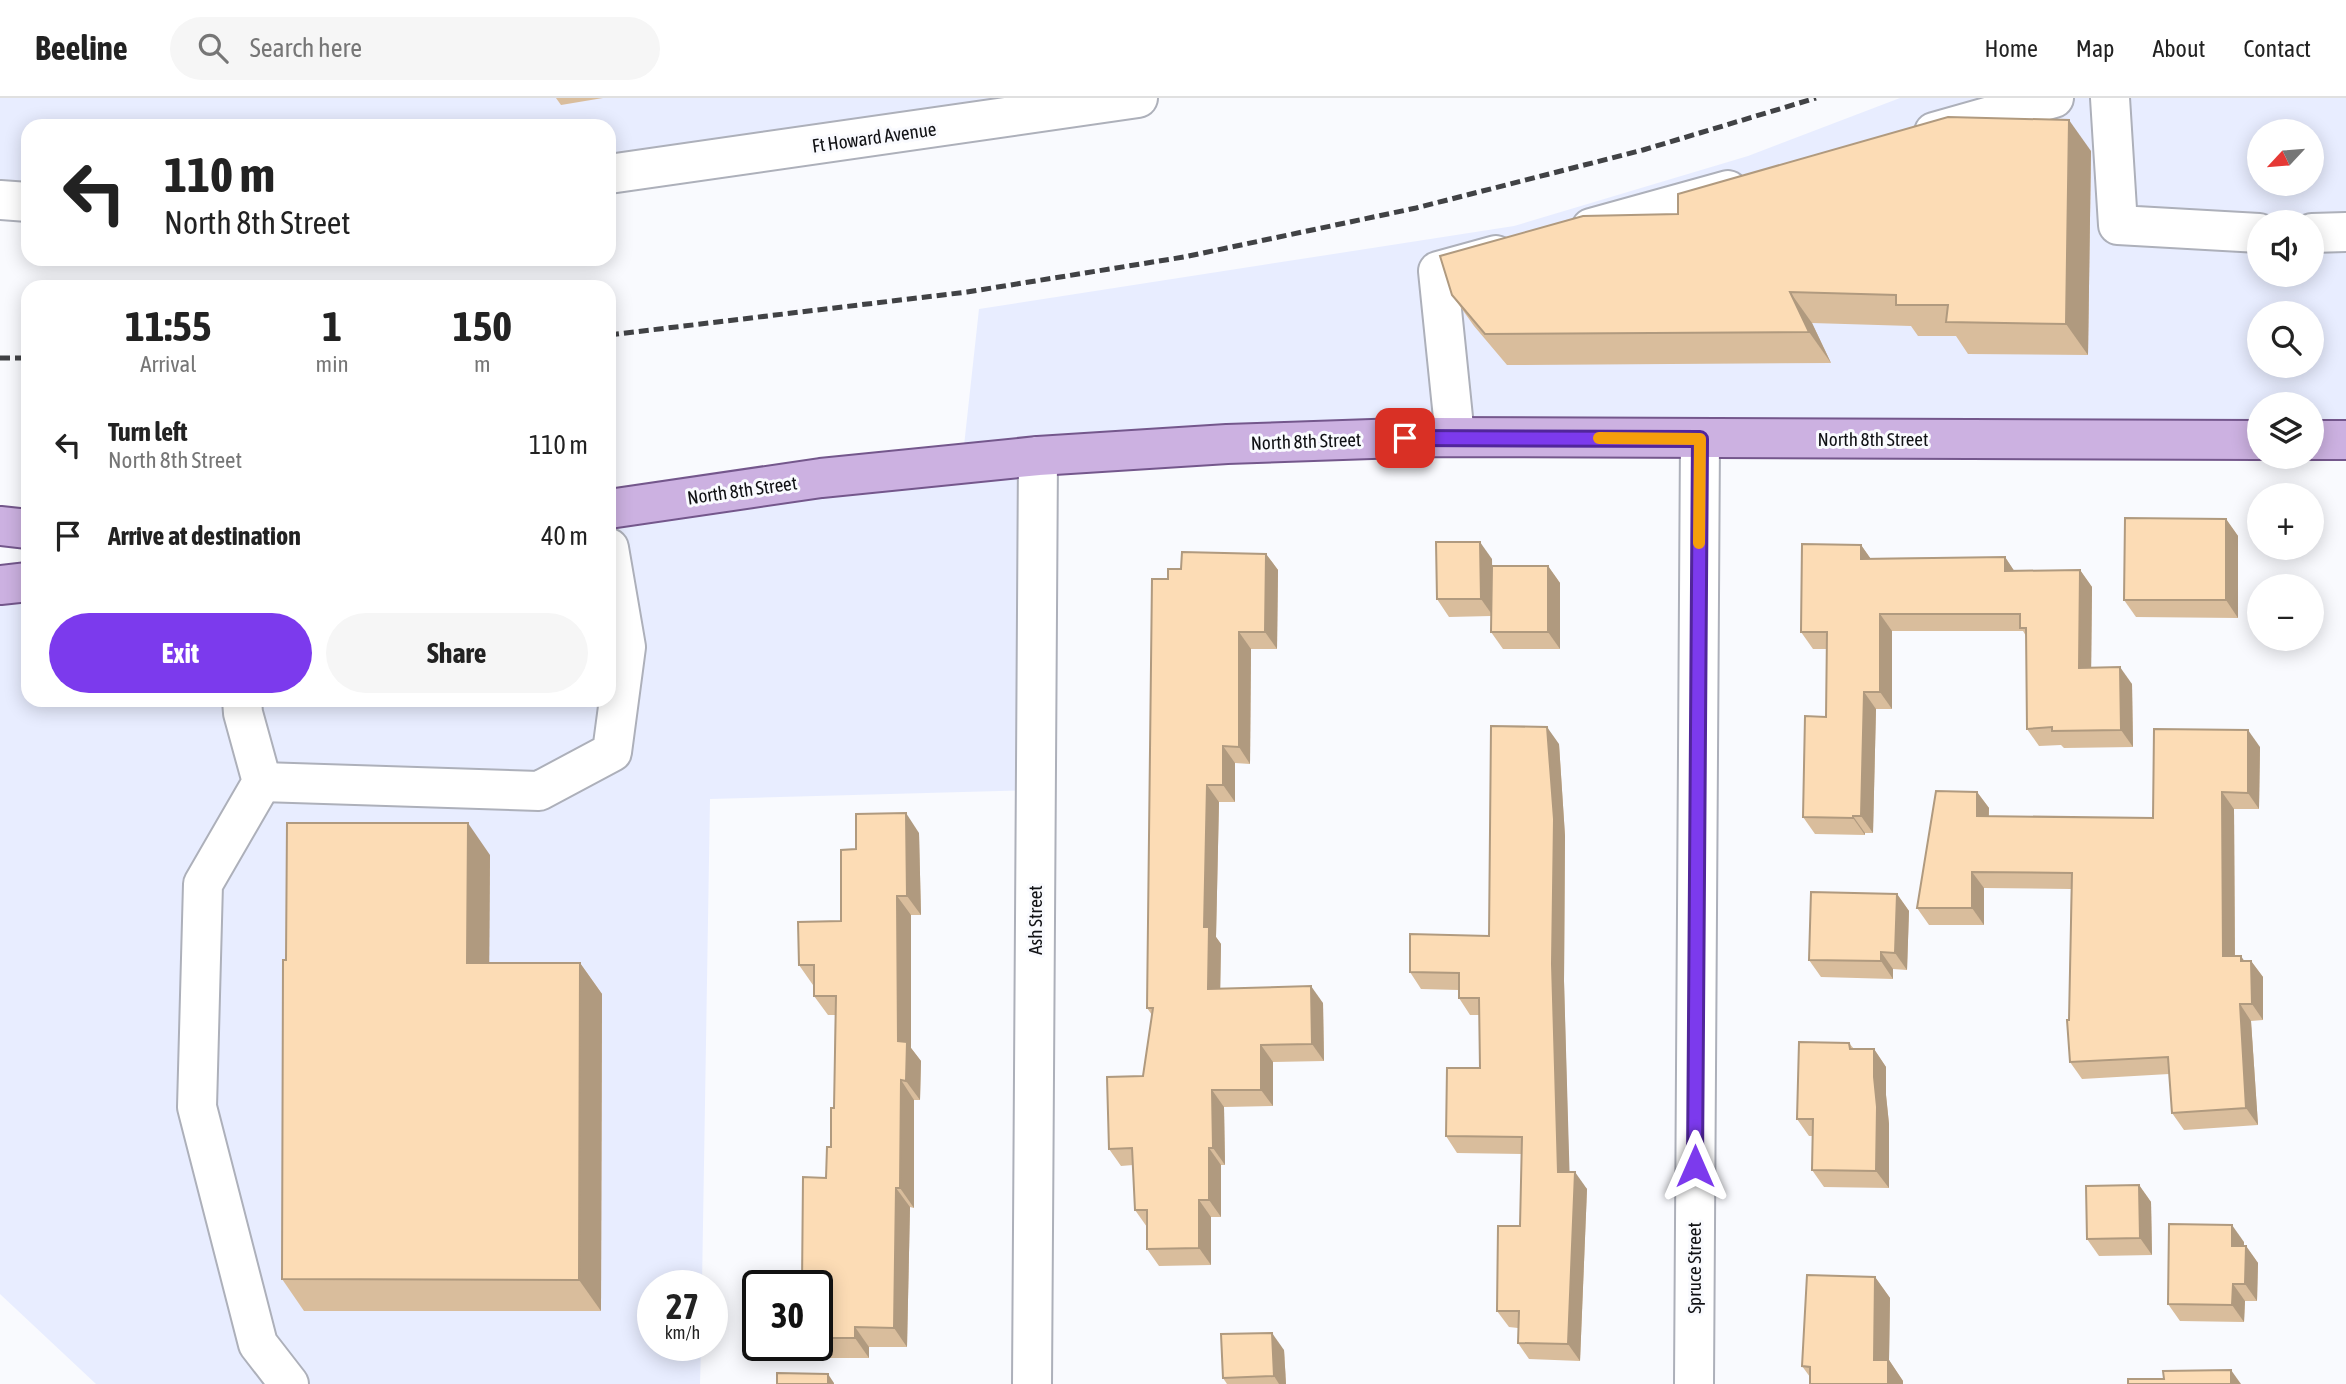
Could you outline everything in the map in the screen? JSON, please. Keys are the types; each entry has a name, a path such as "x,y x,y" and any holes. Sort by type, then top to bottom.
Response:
{"main road":[{"name":"North 8th Street","path":"616,508 821,478 1038,456 1227,444 1455,437 2247,440"},
{"path":"2324,440 2346,440"},
{"path":"0,526 21,528"},
{"path":"0,585 21,583"}],"street":[{"name":"Ft Howard Avenue","path":"616,173 1138,98"},
{"path":"1906,139 2054,98"},
{"path":"2110,98 2118,225 2247,232"},
{"path":"1455,437 1438,271 1759,181"},
{"path":"0,200 21,202"},
{"path":"2324,233 2346,232"},
{"name":"Spruce Street","path":"1694,1384 1700,439"},
{"name":"Ash Street","path":"1032,1384 1038,456"},
{"path":"262,782 538,790 612,752 626,647 616,589"},
{"path":"243,707 262,782 203,884 197,1107 258,1344 289,1384"}],"shaded area":[{"path":"0,98 1138,98 616,173 616,119 21,119 21,202 0,200"},
{"path":"1900,98 2346,98 2346,440 2324,440 2324,392 2247,392 2247,440 1039,456 1036,790 710,799 702,1270 637,1270 637,1361 701,1361 700,1384 96,1384 0,1294 0,585 21,583 21,707 616,707 616,508 962,464 979,309 1514,226 1748,156"}],"building":[{"path":"1948,117 2069,120 2066,324 1946,322 1948,305 1896,305 1896,295 1790,292 1809,332 1485,334 1452,295 1440,256 1583,216 1678,214 1678,194"},
{"path":"2125,518 2226,519 2226,600 2124,600"},
{"path":"1436,542 1480,542 1481,599 1437,599"},
{"path":"1802,544 1861,545 1861,559 2005,557 2005,571 2080,570 2079,668 2120,667 2121,730 2052,731 2052,727 2027,729 2026,628 2020,628 2020,614 1880,614 1880,692 1864,692 1861,816 1803,817 1805,716 1826,717 1827,632 1801,632"},
{"path":"1182,552 1266,554 1265,632 1239,632 1239,747 1223,746 1223,785 1207,785 1204,927 1209,927 1208,989 1311,986 1312,1044 1261,1045 1261,1090 1212,1090 1213,1148 1209,1148 1209,1200 1199,1200 1199,1248 1147,1249 1147,1210 1135,1210 1132,1148 1109,1149 1107,1077 1143,1076 1153,1008 1147,1008 1152,579 1168,579 1168,569 1181,569"},
{"path":"1492,566 1548,566 1548,632 1491,632"},
{"path":"1491,726 1547,727 1554,819 1552,964 1558,1172 1575,1172 1568,1344 1518,1343 1519,1311 1497,1311 1498,1226 1520,1226 1522,1137 1446,1136 1447,1068 1480,1068 1479,998 1459,998 1459,973 1410,972 1410,934 1489,936"},
{"path":"2154,729 2248,730 2248,793 2222,792 2223,956 2241,956 2241,961 2251,961 2252,1004 2240,1004 2246,1108 2172,1113 2168,1057 2070,1062 2067,1020 2072,873 1972,872 1972,908 1917,908 1936,791 1977,792 1977,816 2153,818"},
{"path":"906,813 907,896 897,896 898,1041 907,1042 906,1081 901,1080 894,1328 855,1327 855,1338 833,1338 833,1270 802,1270 803,1177 826,1178 827,1147 831,1147 836,996 814,996 814,965 799,965 798,922 841,921 841,850 856,849 856,814"},
{"path":"287,823 468,823 467,963 580,963 579,1280 282,1279 283,960 286,960"},
{"path":"1811,892 1897,894 1895,953 1881,952 1881,961 1809,960"},
{"path":"1799,1042 1849,1043 1850,1049 1874,1049 1876,1171 1812,1170 1813,1119 1797,1119"},
{"path":"2139,1185 2140,1238 2087,1239 2086,1186"},
{"path":"2169,1224 2232,1225 2232,1246 2246,1246 2245,1284 2233,1284 2232,1305 2168,1304"},
{"path":"1807,1275 1875,1277 1874,1360 1888,1360 1888,1384 1810,1384 1810,1367 1802,1366"},
{"path":"1272,1333 1274,1376 1223,1378 1221,1334"},
{"path":"2231,1370 2231,1384 2128,1384 2128,1379 2164,1379 2163,1371"},
{"path":"777,1373 828,1374 828,1384 777,1384"}],"railway":[{"path":"616,334 967,292 1184,257 1416,208 1643,150 1816,98"},
{"path":"0,358 21,358"}],"slow traffic":[{"path":"1599,438 1700,439 1699,543"}],"route":[{"path":"1405,438 1700,439 1695,1166"}]}
